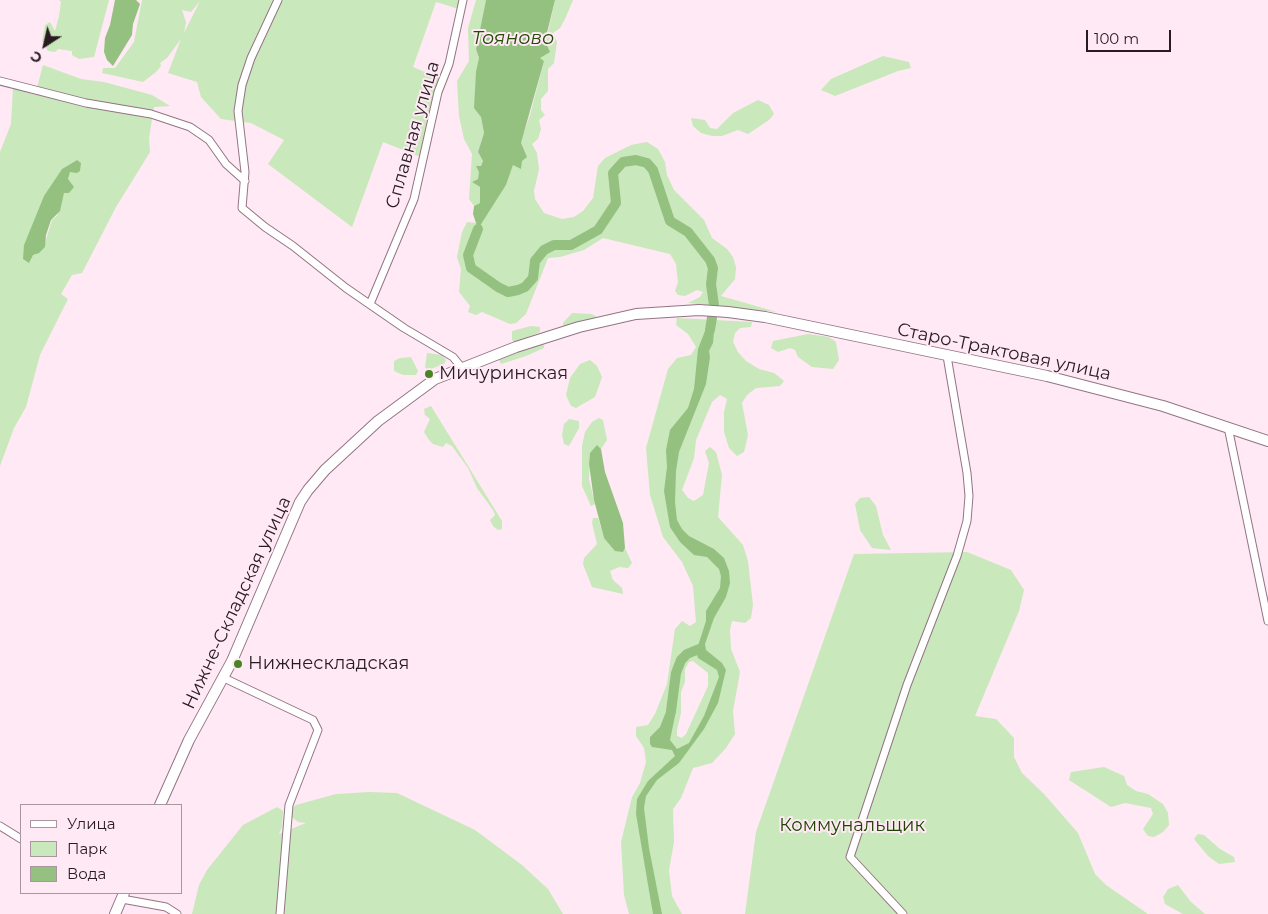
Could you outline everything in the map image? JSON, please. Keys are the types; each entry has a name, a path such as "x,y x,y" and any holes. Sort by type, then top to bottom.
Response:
{"street":[{"path":"278,0 251,58 242,85 238,111 244,181 242,208 246,213 370,304 404,328 453,357 462,368"},
{"name":"Сплавная улица","path":"370,304 414,199 438,92 449,64 464,0"},
{"path":"0,81 86,103 152,114 190,127 209,140 226,164 244,181"},
{"name":"Нижне-Складская улица","path":"160,804 189,740 224,678 300,502 325,470 378,421 436,380 524,344 636,314 698,310"},
{"name":"Старо-Трактовая улица","path":"698,310 728,312 773,319 1047,376 1124,395 1228,426 1268,441"},
{"path":"903,914 850,857 906,685 957,556 967,521 969,496 967,473 947,356"},
{"path":"1228,426 1268,621"},
{"path":"224,678 313,720 318,730 289,805 280,914"},
{"path":"0,826 20,838"},
{"path":"115,914 123,896 166,907 177,914"}],"green space":[{"path":"59,0 109,0 94,57 79,59 72,55 72,51 58,49 55,52 48,51 42,41 45,25 50,22 55,31 61,2"},
{"path":"142,0 460,0 459,9 436,2 413,67 439,78 421,157 383,142 352,227 268,164 284,140 251,123 221,119 201,97 197,82 168,73 181,39 167,58 160,63 161,66 156,72 143,82 102,73 103,68 115,68 134,42","holes":["200,1 184,33 186,22 182,10 191,12"]},
{"path":"476,0 486,0 476,49 479,58 481,117 484,133 478,152 483,161 478,179 472,182 480,187 480,203 474,206 469,199 472,154 464,139 459,116 457,81 469,61 468,28"},
{"path":"555,0 573,0 560,28 553,33 557,42 554,63 548,69 548,91 541,99 541,110 545,115 539,120 541,129 538,139 532,144 537,153 539,169 534,191 535,199 544,213 562,219 574,217 583,211 593,198 598,166 605,158 631,145 647,142 658,149 665,162 667,175 674,190 704,220 712,238 727,249 733,257 736,267 735,279 721,296 777,312 688,303 700,297 703,292 697,290 685,296 678,295 675,291 678,282 676,264 670,254 603,238 584,250 560,257 548,258 526,314 516,323 510,324 482,312 476,315 468,312 470,306 459,292 461,269 457,257 462,232 467,222 476,223 478,228 506,185 530,115 544,61 540,58 543,55"},
{"path":"883,56 909,62 911,68 898,71 835,96 821,90 831,79"},
{"path":"43,65 81,79 104,82 152,95 170,106 154,107 149,138 150,152 116,207 82,273 72,275 61,294 68,299 40,355 26,407 14,428 0,466 0,152 11,124 13,88 35,95","holes":["77,160 70,172 57,216 52,220 45,243 33,255 24,245 44,199 62,169"]},
{"path":"758,100 769,105 774,114 769,120 748,134 738,130 722,136 712,136 701,133 693,126 691,118 705,120 710,128 717,129 733,113"},
{"path":"572,313 592,314 597,317 563,328 563,323"},
{"path":"677,318 752,322 751,327 740,328 735,333 733,342 738,352 746,361 759,369 774,373 784,381 780,386 756,388 747,395 742,403 748,435 744,452 737,456 729,448 724,432 724,412 727,399 720,395 712,402 696,440 694,458 682,490 688,498 694,501 703,495 709,463 705,451 710,447 716,452 722,475 718,517 743,545 748,561 753,605 751,618 745,623 732,621 730,630 731,649 740,672 733,711 735,734 726,748 712,763 693,768 681,798 673,809 674,842 669,870 672,896 682,914 629,914 624,895 621,842 632,797 640,783 646,762 644,748 636,736 636,727 648,725 655,714 667,684 675,629 682,621 690,626 696,622 693,586 682,562 663,537 650,495 646,448 668,369 677,358 691,355 696,347 688,334 676,325","holes":["693,661 708,673 708,686 686,734 682,738 677,736 681,713 681,692 685,682 685,669 689,662"]},
{"path":"531,326 540,327 540,332 516,343 512,340 512,331"},
{"path":"808,334 829,337 836,342 839,360 833,369 812,367 798,357 795,350 790,348 778,352 771,348 773,341"},
{"path":"544,344 544,348 501,364 498,358"},
{"path":"427,353 442,355 446,360 444,364 428,370 425,367"},
{"path":"411,357 418,371 416,375 403,375 394,371 394,361 400,358"},
{"path":"590,360 597,366 602,377 595,397 576,408 571,406 566,395 570,378 580,364"},
{"path":"431,406 502,521 502,529 498,530 493,526 490,520 495,515 493,510 477,488 468,468 452,446 446,443 443,447 433,444 424,432 430,419 425,415 424,409"},
{"path":"599,418 603,420 607,440 601,449 597,446 590,453 589,479 595,504 591,506 582,486 582,446 585,432 592,422"},
{"path":"569,419 579,421 579,428 569,446 564,444 562,435 564,424"},
{"path":"869,497 876,506 883,535 891,550 872,548 860,530 855,504 860,498"},
{"path":"593,518 598,518 604,538 623,552 625,548 632,563 628,568 619,567 610,571 613,580 622,588 623,594 592,587 583,564 584,558 597,544 592,523"},
{"name":"Коммунальщик","path":"967,552 1011,570 1024,590 1019,611 975,716 996,719 1014,738 1014,757 1022,773 1044,794 1078,833 1095,874 1106,885 1148,914 745,914 756,832 854,554"},
{"path":"1104,767 1124,776 1127,785 1136,791 1148,794 1163,804 1168,813 1169,825 1163,832 1154,837 1148,836 1143,829 1153,814 1151,808 1125,803 1111,807 1069,780 1071,772"},
{"path":"397,793 475,830 522,865 548,889 563,914 192,914 199,885 207,870 243,825 277,807 283,811 282,827 279,834 306,823 298,822 292,817 291,809 296,805 336,794"},
{"path":"1198,834 1204,835 1220,849 1234,857 1235,862 1219,864 1208,856 1194,839"},
{"path":"1178,885 1191,902 1205,914 1183,914 1165,904 1163,897 1168,889"}],"water":[{"path":"115,0 136,0 140,4 133,24 132,35 113,66 107,60 104,52 105,38 110,25"},
{"name":"Тояново","path":"486,0 555,0 545,41 550,52 540,58 544,61 521,143 527,157 522,161 521,169 513,165 506,185 478,229 473,214 474,206 480,203 480,187 472,182 478,179 479,172 476,166 481,166 483,161 478,152 484,133 481,117 474,108 476,72 479,58 476,49"},
{"path":"77,160 81,163 80,171 77,173 70,172 68,179 74,187 69,193 64,193 60,211 51,220 46,235 45,247 39,253 33,255 29,263 23,259 24,245 44,196 62,169"},
{"path":"710,318 715,319 713,343 709,351 710,357 706,384 679,452 675,502 677,520 682,529 689,536 714,549 724,558 729,571 730,583 726,597 714,618 705,644 706,650 722,663 726,670 718,703 704,729 679,763 657,780 646,796 644,808 649,848 662,914 653,914 636,814 637,799 648,781 675,756 672,750 652,747 650,737 660,727 673,698 676,700 676,711 670,740 677,749 689,743 704,716 719,677 717,670 698,658 696,652 706,621 706,611 720,588 721,576 719,569 707,557 694,555 680,542 670,527 664,491 667,467 666,450 670,430 688,408 694,389 698,349"},
{"path":"597,445 601,449 605,472 623,523 625,548 623,552 615,551 604,538 594,500 589,464 590,453"}],"waterway":[{"path":"478,229 468,255 471,268 508,292 518,290 525,287 533,278 535,261 544,250 554,245 571,245 598,230 616,203 613,173 623,162 636,160 647,163 653,170 670,221 688,232 710,260 713,268 711,284 714,305 710,330"},
{"path":"671,711 676,673 681,660 687,654 699,649"}],"place":[{"name":"Мичуринская","path":"429,374"},
{"name":"Нижнескладская","path":"238,664"}]}
